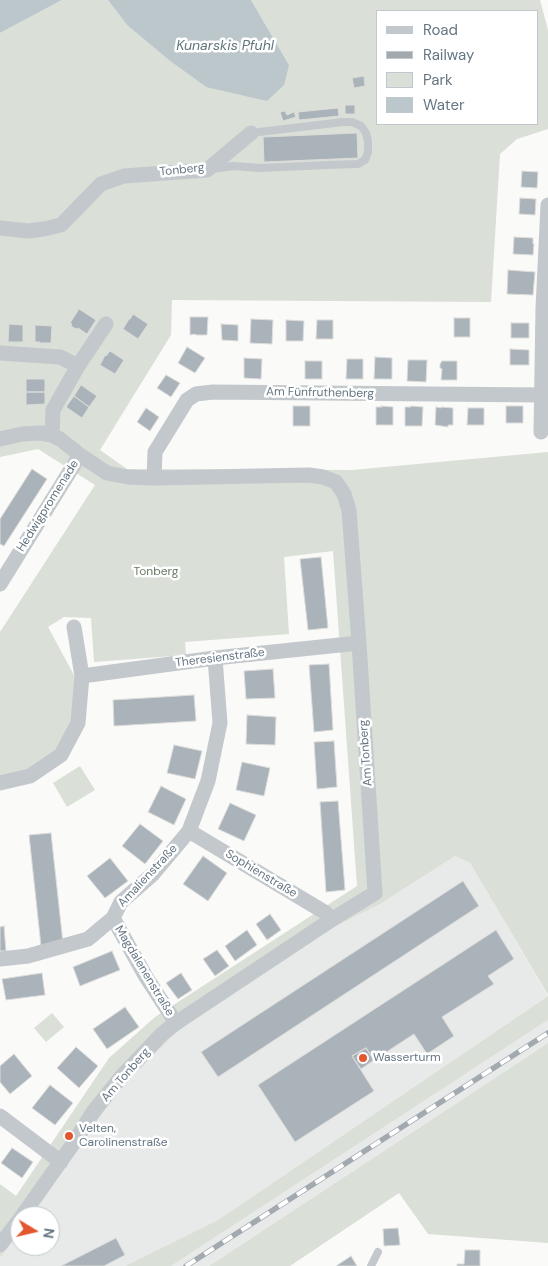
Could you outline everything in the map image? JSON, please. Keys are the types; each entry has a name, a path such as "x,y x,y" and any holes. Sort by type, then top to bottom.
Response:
{"street":[{"name":"Tonberg","path":"0,228 28,231 61,225 102,184 124,176 207,170 251,133"},
{"path":"541,432 543,308 548,205"},
{"path":"0,439 22,434 42,433 52,435 53,410 78,366 106,324"},
{"path":"0,352 60,357 78,366"},
{"name":"Am Fünfruthenberg","path":"154,478 155,452 187,400 196,394 223,392 542,395"},
{"name":"Am Tonberg","path":"29,1206 61,1162 93,1112 122,1076 162,1034 331,920 375,893 349,510 344,494 336,482 323,477 309,475 128,477 107,473 52,435"},
{"name":"Hedwigpromenade","path":"0,584 80,455"},
{"path":"0,783 30,776 61,755 78,723 82,676 74,627"},
{"name":"Theresienstraße","path":"82,676 215,658 359,643"},
{"name":"Amalienstraße","path":"0,960 28,956 88,939 112,918 120,902 153,874 189,831 208,781 220,723 215,658"},
{"name":"Sophienstraße","path":"189,831 326,913 331,920"},
{"name":"Magdalenenstraße","path":"112,918 176,1024"},
{"path":"0,1116 61,1162"},
{"path":"0,1245 10,1232"}],"lane":[{"path":"207,170 233,166 261,168 358,164 365,160 368,152 366,133 361,126 352,122 251,133"},
{"path":"371,1266 378,1252"}],"shaded area":[{"path":"455,856 470,863 548,996 218,1220 125,1266 0,1266 0,1258 10,1244 10,1256 60,1256 60,1206 38,1206 125,1083 178,1031 338,925 382,903"},
{"path":"548,1020 548,1043 209,1266 171,1266"}],"green space":[{"path":"62,0 108,0 127,25 170,61 206,87 289,65 251,0 540,0 548,30 548,129 517,139 500,154 491,302 172,300 171,335 100,450 127,469 352,470 548,452 548,995 470,863 455,856 382,903 338,925 178,1031 125,1083 68,1161 29,1206 10,1206 10,1244 0,1258 0,1184 16,1196 109,1058 155,1017 357,886 333,551 284,557 289,634 185,642 186,655 94,662 91,618 64,617 48,627 75,677 73,722 56,751 27,771 0,777 0,632 95,485 38,449 0,457 0,33"},
{"path":"80,766 95,790 67,807 53,783"},
{"path":"548,996 548,1020 171,1266 125,1266 218,1220"},
{"path":"52,1013 64,1027 46,1042 34,1028"},
{"path":"548,1043 548,1243 428,1234 399,1193 290,1266 209,1266"}],"water":[{"path":"0,0 62,0 0,33"},
{"name":"Kunarskis Pfuhl","path":"108,0 251,0 289,65 284,85 267,101 206,87 170,61 127,25"}],"building":[{"path":"364,76 365,86 354,88 352,78"},
{"path":"345,105 355,105 355,114 345,114"},
{"path":"338,108 339,116 299,120 298,112"},
{"path":"285,111 287,115 294,112 296,117 283,121 280,112"},
{"path":"357,133 358,158 264,162 263,137"},
{"path":"522,171 538,172 537,188 521,187"},
{"path":"520,198 536,199 535,215 519,214"},
{"path":"514,237 533,238 533,255 513,254"},
{"path":"508,270 535,272 533,295 507,294"},
{"path":"79,309 96,320 87,334 71,326 72,324 70,323"},
{"path":"133,314 148,324 138,339 123,329"},
{"path":"190,317 208,317 207,335 190,335"},
{"path":"454,318 470,318 470,337 454,337"},
{"path":"251,319 273,320 272,344 250,343"},
{"path":"286,320 304,321 303,341 286,341"},
{"path":"317,320 333,320 333,339 316,339"},
{"path":"511,323 529,323 529,338 511,338"},
{"path":"9,324 23,325 23,342 8,342"},
{"path":"221,324 238,325 238,341 222,340"},
{"path":"35,325 52,326 51,343 35,342"},
{"path":"187,347 205,358 195,373 178,363"},
{"path":"510,349 529,350 529,365 510,365"},
{"path":"110,351 124,360 115,374 100,365 105,355"},
{"path":"375,357 392,358 392,379 374,379"},
{"path":"244,358 262,359 261,379 244,378"},
{"path":"347,359 363,359 363,379 346,379"},
{"path":"408,360 427,360 426,382 407,381"},
{"path":"305,361 322,361 322,379 305,379"},
{"path":"442,361 457,361 457,380 441,380 442,369 440,364"},
{"path":"166,375 180,383 171,397 157,388"},
{"path":"26,379 45,379 45,392 26,392"},
{"path":"81,385 97,396 89,407 74,396"},
{"path":"26,392 45,392 45,404 26,405"},
{"path":"74,396 89,407 82,418 66,407"},
{"path":"293,406 310,406 310,426 293,426"},
{"path":"506,406 523,406 523,423 506,423"},
{"path":"376,407 393,407 393,425 376,425"},
{"path":"405,407 423,407 422,426 405,426"},
{"path":"436,407 453,408 453,425 448,425 448,427 435,425"},
{"path":"146,408 159,417 150,431 137,422"},
{"path":"468,408 484,408 484,425 467,425"},
{"path":"32,469 47,479 4,546 0,544 0,519"},
{"path":"321,557 328,628 308,630 300,559"},
{"path":"329,664 333,730 314,732 309,665"},
{"path":"273,669 275,698 246,699 244,671"},
{"path":"194,695 196,721 114,726 113,700"},
{"path":"247,715 276,717 275,745 246,744"},
{"path":"334,741 337,787 317,789 314,742"},
{"path":"174,745 202,751 195,779 167,773"},
{"path":"242,762 270,768 264,796 236,790"},
{"path":"161,786 186,799 174,825 148,812"},
{"path":"338,801 345,890 326,892 320,802"},
{"path":"230,803 256,815 244,841 218,829"},
{"path":"140,824 163,841 145,864 122,846"},
{"path":"51,833 63,943 41,946 29,835"},
{"path":"203,856 227,873 208,901 183,884"},
{"path":"110,858 128,881 105,898 87,876"},
{"path":"463,881 479,906 218,1077 201,1052"},
{"path":"270,914 281,930 267,940 256,924"},
{"path":"4,926 6,951 0,951 0,927"},
{"path":"247,930 257,945 235,961 225,946"},
{"path":"496,930 514,959 488,976 494,984 442,1017 454,1036 427,1054 414,1034 374,1060 366,1048 352,1056 374,1091 295,1142 258,1085"},
{"path":"217,950 229,966 215,976 203,959"},
{"path":"112,951 120,970 80,986 73,967"},
{"path":"42,973 45,995 6,1000 2,979"},
{"path":"181,973 192,990 178,999 166,983"},
{"path":"125,1007 139,1027 107,1049 93,1029"},
{"path":"76,1047 98,1066 79,1088 57,1068"},
{"name":"Wasserturm","path":"366,1048 374,1060 361,1069 352,1056"},
{"path":"14,1054 32,1076 10,1094 0,1082 0,1066"},
{"path":"50,1085 73,1103 55,1125 32,1108"},
{"path":"12,1148 33,1162 22,1178 1,1163"},
{"path":"398,1228 400,1245 384,1246 383,1229"},
{"path":"116,1238 125,1255 104,1266 61,1266"},
{"path":"465,1250 480,1250 480,1266 457,1266 457,1264 464,1264"},
{"path":"351,1256 357,1266 336,1266"}],"railway":[{"path":"186,1266 548,1033"}],"place":[{"name":"Wasserturm","path":"363,1058"},
{"name":"Velten, Carolinenstraße","path":"69,1136"}]}
